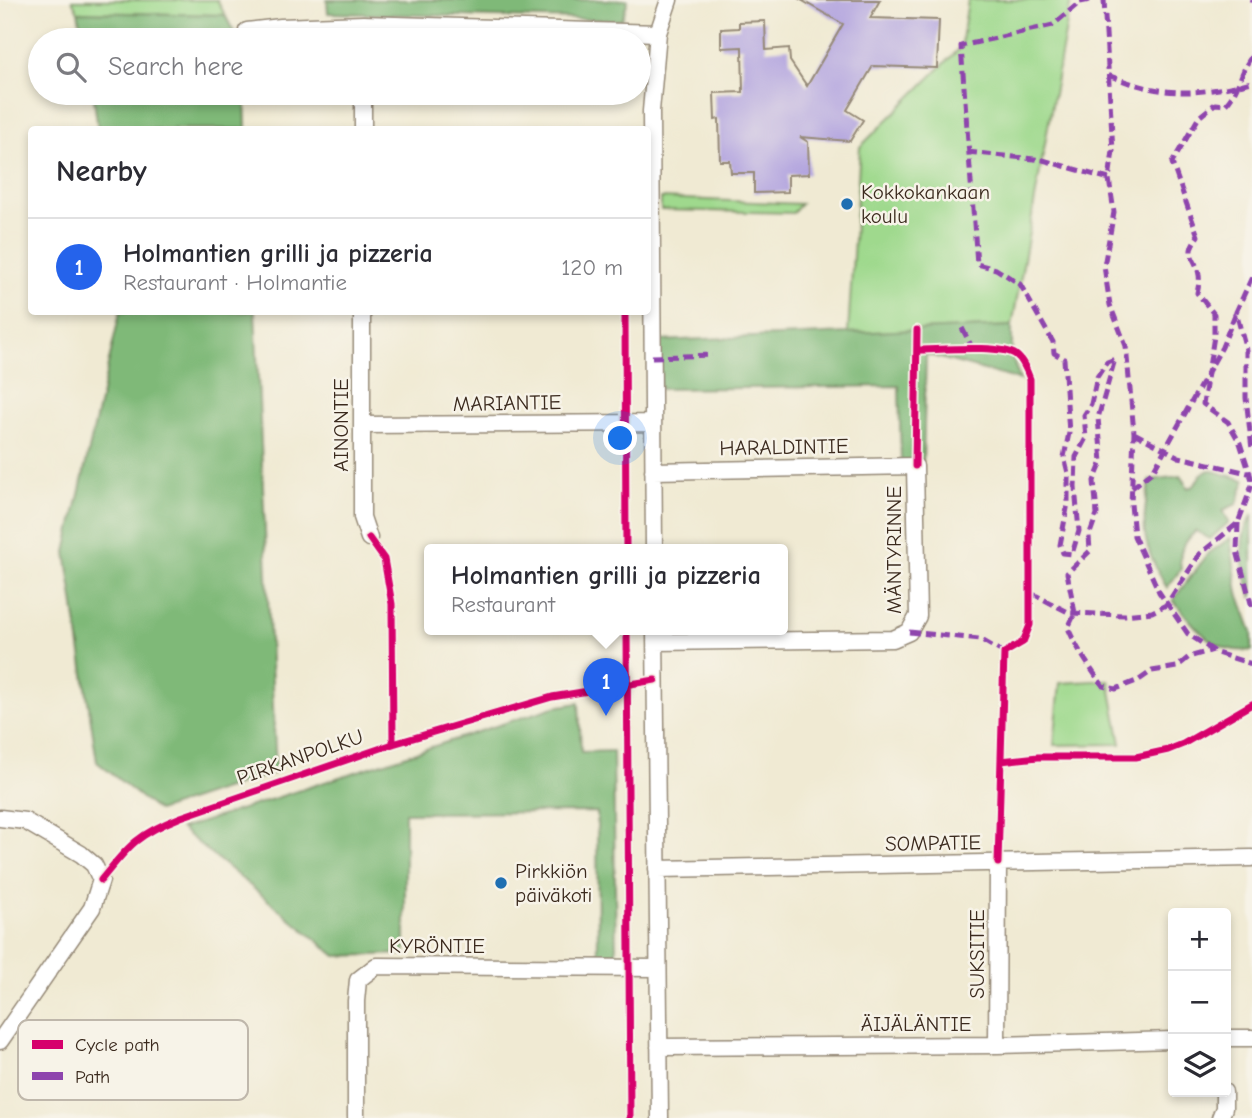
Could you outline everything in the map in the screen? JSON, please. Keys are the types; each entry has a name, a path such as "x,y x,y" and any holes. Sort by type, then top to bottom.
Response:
{"street":[{"path":"651,145 658,33 669,0"},
{"path":"272,28 297,28"},
{"path":"651,33 658,33"},
{"path":"363,105 363,126"},
{"name":"AINONTIE","path":"362,315 362,517 369,538"},
{"path":"651,315 654,544"},
{"name":"MARIANTIE","path":"362,425 653,423"},
{"name":"HARALDINTIE","path":"653,471 915,466"},
{"name":"MÄNTYRINNE","path":"655,636 892,639 909,632 918,616 915,466"},
{"path":"655,636 660,1118"},
{"path":"0,818 25,821 81,854 94,865 101,880 92,908 0,1041"},
{"name":"SOMPATIE","path":"657,869 1252,858"},
{"name":"SUKSITIE","path":"997,1045 998,863"},
{"name":"KYRÖNTIE","path":"356,1118 358,980 376,966 658,968"},
{"path":"1231,1038 1252,1038"},
{"name":"ÄIJÄLÄNTIE","path":"659,1047 997,1045 1168,1040"},
{"path":"1220,1118 1224,1097"}],"green space":[{"path":"72,0 217,0 225,15 78,12"},
{"path":"327,0 628,0 622,20 328,13"},
{"path":"968,0 1071,0 1012,326 848,333 860,147 961,47"},
{"path":"78,12 225,15 232,28 81,28"},
{"path":"95,105 245,105 246,126 98,126"},
{"path":"661,198 801,204 793,213 661,210"},
{"path":"119,315 255,315 276,772 158,811 97,762 66,552"},
{"path":"1012,326 1012,357 1020,380 926,354 923,461 901,462 899,386 660,389 659,341"},
{"path":"1209,470 1245,480 1237,504 1223,510 1229,522 1210,539 1196,531 1188,539 1181,552 1181,569 1167,588 1152,560 1145,537 1145,512 1150,480 1181,476 1188,488 1194,486 1201,475"},
{"path":"1252,516 1252,598 1242,546"},
{"path":"1230,538 1238,593 1252,632 1252,650 1226,648 1206,637 1173,600 1208,554"},
{"path":"1109,680 1121,744 1054,745 1060,683"},
{"path":"579,703 581,752 613,751 616,954 598,954 597,812 405,813 405,954 336,956 181,829 554,707"}],"building":[{"path":"801,0 880,0 870,18 939,20 937,68 873,66 847,110 863,120 850,141 800,137 808,142 809,174 788,175 788,192 754,193 754,173 731,173 730,161 720,161 719,119 715,120 714,93 743,92 742,47 721,48 721,29 739,28 739,22 765,21 766,50 789,48 790,61 807,86 843,24"}],"marked path":[{"path":"1090,0 1080,2 1053,25 961,46 977,264 996,269 1020,284 1053,342 1054,353 1064,359 1069,433 1064,457 1068,473 1068,503 1060,545 1063,553 1072,554 1079,531 1075,487 1076,457 1086,438 1084,415 1091,404 1097,377 1107,362 1115,359 1098,418 1102,462 1094,481 1097,514 1089,536 1090,551 1067,573 1075,613 1068,628 1084,658 1103,686 1116,689 1139,680 1152,671 1177,667 1189,657 1213,650"},
{"path":"1104,0 1113,151 1109,179 1114,212 1104,266 1110,305 1126,346 1134,433 1131,504 1134,536 1159,592 1188,634 1217,653 1252,664"},
{"path":"1252,56 1230,99 1225,105 1215,104 1199,117 1172,163 1198,236 1191,248 1199,275 1197,293 1214,314 1214,336 1203,404 1228,422 1240,443 1252,480"},
{"path":"1108,75 1146,87 1179,92 1213,90 1252,82"},
{"path":"967,152 1043,160 1109,179"},
{"path":"1252,277 1236,312 1246,350 1246,398 1252,449"},
{"path":"1132,488 1153,471 1222,347 1236,312"},
{"path":"962,328 973,349"},
{"path":"652,357 712,355"},
{"path":"1134,433 1179,457 1252,474"},
{"path":"1031,593 1070,613 1125,615 1152,612 1166,605 1200,554 1238,523 1252,485"},
{"path":"1238,523 1237,551 1252,607"},
{"path":"909,632 980,639 1004,653"}],"cycle path":[{"path":"625,315 626,544"},
{"path":"915,466 917,330"},
{"path":"917,350 984,349 1009,352 1021,360 1030,379 1030,625 1023,642 1004,653 998,863"},
{"path":"369,538 384,559 392,604 393,744"},
{"path":"627,635 630,1118"},
{"name":"PIRKANPOLKU","path":"101,880 136,841 154,829 181,817 393,744 552,697 655,680"},
{"path":"1001,761 1038,757 1136,757 1168,750 1252,704"}],"place":[{"name":"Kokkokankaan koulu","path":"847,204"},
{"name":"Holmantien grilli ja pizzeria","path":"606,716"},
{"name":"Pirkkiön päiväkoti","path":"501,883"}]}
